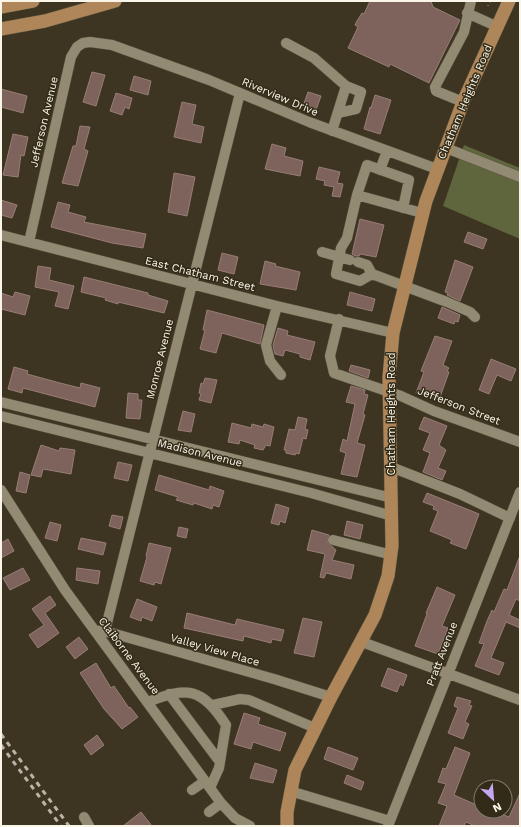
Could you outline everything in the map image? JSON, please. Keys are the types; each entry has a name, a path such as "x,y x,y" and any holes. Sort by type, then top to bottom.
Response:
{"main road":[{"path":"1,7 33,1"},
{"path":"1,29 45,21 115,1"},
{"name":"Chatham Heights Road","path":"287,826 290,792 295,770 331,697 362,642 382,598 392,555 389,392 390,357 393,333 422,213 437,170 463,102 509,1"}],"street":[{"path":"463,102 436,91 438,82 464,32 467,13 471,1"},
{"path":"467,13 498,27"},
{"name":"Jefferson Avenue","path":"29,242 73,53 77,47 90,42 114,46"},
{"path":"286,43 314,58 346,86 361,92 356,109 338,113"},
{"name":"Riverview Drive","path":"114,46 240,93 290,115 387,150 437,170"},
{"path":"332,131 346,86"},
{"name":"Monroe Avenue","path":"105,631 191,283 240,93"},
{"path":"446,148 520,177"},
{"path":"380,170 387,150"},
{"path":"372,274 360,281 336,274 341,248 347,238 357,196 367,165 409,180 402,208"},
{"path":"357,196 422,213"},
{"name":"East Chatham Street","path":"1,235 277,306 393,333"},
{"path":"322,252 367,265 372,274 404,284 470,312 475,317"},
{"path":"277,306 266,345 270,360 281,375"},
{"name":"Jefferson Street","path":"339,320 330,356 334,373 341,377 389,392 434,411 520,442"},
{"name":"Madison Avenue","path":"1,402 276,471 392,498"},
{"name":"Madison Avenue","path":"1,416 311,493 392,516"},
{"path":"390,467 460,494 510,518"},
{"name":"Claiborne Avenue","path":"1,490 32,542 221,803 235,818 250,826"},
{"name":"Pratt Avenue","path":"389,823 520,492"},
{"path":"333,540 392,555"},
{"name":"Valley View Place","path":"93,628 274,679 331,697"},
{"path":"362,642 520,700"},
{"path":"148,702 182,691 198,696 213,705 226,725 220,762 208,784 192,790"},
{"path":"169,694 220,762"},
{"path":"213,705 240,699 249,700 315,728"},
{"path":"290,792 389,823"},
{"path":"208,812 221,803"}],"path":[{"path":"488,6 490,1"}],"green space":[{"path":"464,145 520,168 520,239 443,206"}],"building":[{"path":"370,1 431,1 433,7 460,20 429,83 390,64 389,67 348,48 358,27 355,25 362,13 364,14"},
{"path":"92,72 105,75 96,106 83,102"},
{"path":"134,76 151,81 148,95 130,90"},
{"path":"1,89 27,96 23,113 1,107"},
{"path":"308,92 321,96 316,110 303,106"},
{"path":"116,93 132,98 129,109 125,107 122,115 110,111"},
{"path":"375,95 391,100 380,134 364,129"},
{"path":"182,102 196,105 192,124 204,127 201,143 174,137"},
{"path":"80,126 90,127 84,149 88,151 78,186 62,183 73,146 76,146"},
{"path":"13,134 28,137 24,156 21,155 18,177 3,175"},
{"path":"272,144 286,148 284,156 303,161 300,176 265,169"},
{"path":"319,167 340,172 337,183 343,184 340,197 332,196 334,187 324,185 325,181 316,179"},
{"path":"174,173 195,177 187,216 168,212"},
{"path":"1,200 17,205 12,218 1,215"},
{"path":"58,202 70,205 68,212 86,217 84,222 146,234 143,248 112,243 51,227"},
{"path":"360,219 384,225 376,257 360,254 359,256 355,256 352,254"},
{"path":"468,232 487,239 483,249 464,242"},
{"path":"222,253 238,257 234,274 218,270"},
{"path":"455,260 473,267 460,301 447,295 448,293 445,292"},
{"path":"265,261 276,264 275,266 300,272 296,290 260,284"},
{"path":"38,266 51,268 49,280 74,286 68,309 55,306 59,292 35,287"},
{"path":"84,277 148,293 148,295 168,301 164,313 118,302 118,304 105,300 106,298 81,292"},
{"path":"15,292 30,296 25,315 1,309 1,293 13,297"},
{"path":"350,292 375,299 372,311 347,305"},
{"path":"442,307 460,315 458,322 455,321 454,324 438,318"},
{"path":"207,310 264,325 260,344 222,333 216,353 200,349 205,330 203,330"},
{"path":"278,328 288,331 287,335 315,342 310,360 300,357 300,354 285,350 283,356 275,354 273,345"},
{"path":"435,336 452,341 443,365 449,368 447,371 449,372 439,400 416,393 424,372 421,371"},
{"path":"491,359 516,369 511,381 497,375 489,394 479,390"},
{"path":"351,365 370,370 368,378 349,371"},
{"path":"14,367 28,371 27,374 80,388 81,383 100,388 95,407 23,388 22,393 8,389"},
{"path":"205,378 217,380 211,403 199,400 201,394 199,393 201,383 203,384"},
{"path":"351,386 365,390 364,394 368,395 363,414 365,415 357,443 365,445 357,477 341,474 346,453 340,451 343,439 347,441 355,404 346,402"},
{"path":"128,393 138,394 138,400 142,400 140,419 126,418"},
{"path":"183,411 195,414 191,432 178,430"},
{"path":"298,417 307,419 305,429 308,430 306,439 303,438 299,454 296,453 295,455 286,453 286,450 284,450 289,429 295,430"},
{"path":"424,417 447,426 439,445 446,450 438,468 446,471 442,480 423,472 430,453 423,450 430,433 419,429"},
{"path":"232,423 251,428 252,424 263,427 264,424 274,427 270,446 266,445 263,450 254,448 255,445 240,440 239,444 228,442"},
{"path":"41,445 59,451 60,448 75,450 71,474 43,469 41,477 31,475"},
{"path":"118,462 132,465 128,481 114,478"},
{"path":"20,472 30,475 26,493 16,491"},
{"path":"159,475 209,490 210,486 224,491 219,507 213,505 212,509 194,503 193,505 176,500 178,497 155,490"},
{"path":"427,493 479,514 466,549 450,543 452,540 430,531 438,511 433,509 434,506 423,502"},
{"path":"276,504 289,508 285,523 280,521 279,525 271,523"},
{"path":"112,515 123,517 120,529 109,526"},
{"path":"347,521 363,525 360,539 344,535"},
{"path":"50,522 61,525 57,541 45,538"},
{"path":"179,527 188,529 186,538 177,536"},
{"path":"312,530 329,535 327,542 336,550 332,560 354,565 351,579 326,573 324,578 320,577 325,554 307,550"},
{"path":"81,538 106,543 103,555 78,549"},
{"path":"8,539 14,551 1,558 1,543"},
{"path":"149,543 171,548 161,584 155,582 154,585 140,581 147,557"},
{"path":"519,558 520,601 516,599 509,615 520,620 520,628 506,622 491,658 504,663 499,675 475,666 484,644 479,643 487,621 492,610 494,612 504,589 507,590"},
{"path":"23,568 30,580 10,590 3,578"},
{"path":"77,568 100,571 98,584 76,580"},
{"path":"437,587 455,595 442,626 448,628 438,654 415,646 427,614 426,613"},
{"path":"50,596 56,605 45,613 59,633 38,648 29,635 44,625 32,609"},
{"path":"137,599 157,607 152,621 142,617 141,621 130,617"},
{"path":"187,613 235,625 237,619 284,630 281,641 272,639 271,643 244,636 243,641 184,628"},
{"path":"303,618 322,622 314,657 294,653"},
{"path":"79,637 88,649 75,659 66,647"},
{"path":"96,663 111,688 114,686 129,708 130,707 138,717 122,729 104,709 80,673"},
{"path":"388,668 407,675 403,686 400,684 397,692 381,686"},
{"path":"457,697 471,701 469,705 472,706 465,722 469,724 463,739 448,733 458,708 454,706"},
{"path":"244,713 260,718 258,724 286,733 280,751 253,742 251,749 234,744"},
{"path":"97,735 104,745 91,755 84,745"},
{"path":"328,747 358,758 353,770 324,759"},
{"path":"455,747 470,753 454,795 473,803 473,819 513,819 513,808 520,793 520,826 475,826 466,822 464,826 439,826 447,806 438,803 446,784 438,782 443,768 446,769"},
{"path":"255,763 277,770 273,783 250,778"},
{"path":"347,775 364,782 361,790 344,783"},
{"path":"141,812 152,826 123,826"}],"railway":[{"path":"1,734 69,826"},
{"path":"1,745 61,826"}]}
